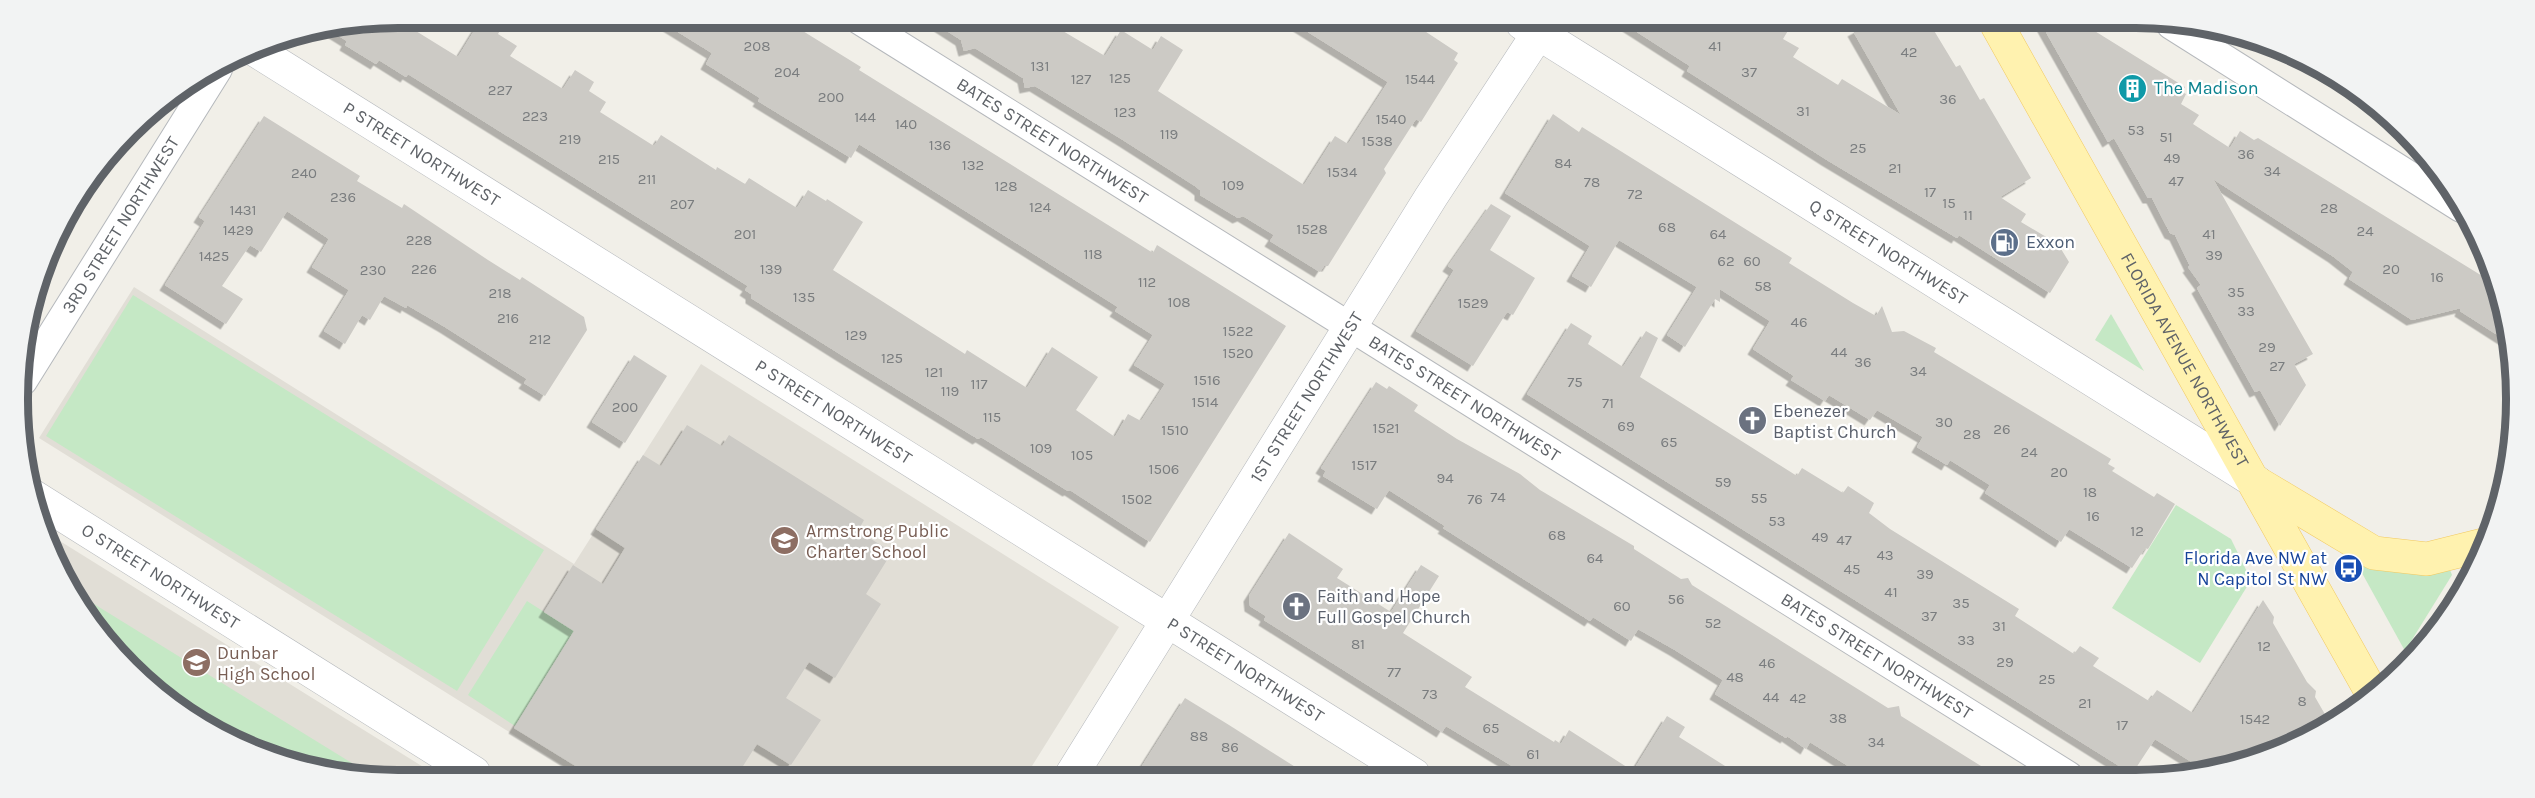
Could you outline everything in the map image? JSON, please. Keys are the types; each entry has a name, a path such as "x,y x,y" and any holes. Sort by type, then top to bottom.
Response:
{"main road":[{"name":"FLORIDA AVENUE NORTHWEST","path":"1999,28 2256,482 2369,687"},
{"path":"2256,482 2374,553 2427,559 2475,547"}],"street":[{"name":"BATES STREET NORTHWEST","path":"872,28 2060,770"},
{"name":"1ST STREET NORTHWEST","path":"1074,770 1534,28"},
{"name":"Q STREET NORTHWEST","path":"1538,28 2256,482"},
{"path":"2182,32 2448,200"},
{"name":"P STREET NORTHWEST","path":"263,55 1406,770"},
{"name":"3RD STREET NORTHWEST","path":"30,370 211,80"},
{"name":"O STREET NORTHWEST","path":"43,503 469,770"}],"shaded area":[{"name":"Armstrong Public Charter School","path":"134,287 574,564 701,364 1119,627 1030,770 570,770 39,438"},
{"name":"Dunbar High School","path":"56,539 428,770 375,769 303,757 235,731 193,707 155,678 105,625 78,584"}],"green space":[{"path":"133,295 544,550 457,691 46,436"},
{"path":"2111,314 2144,371 2095,340"},
{"path":"2176,505 2231,539 2251,580 2200,663 2112,608"},
{"path":"2357,564 2450,570 2452,575 2405,651"},
{"path":"88,600 358,767 303,757 280,750 214,720 173,693 137,661 105,625"},
{"path":"527,601 574,631 515,726 468,695"}],"building":[{"path":"411,28 458,57 476,28 501,28 498,34 517,46 510,56 563,89 575,70 594,82 589,91 606,102 600,112 654,146 661,135 716,170 717,167 745,184 749,178 797,208 808,190 863,222 833,270 965,354 967,350 1027,388 1052,347 1098,377 1076,410 1115,437 1128,414 1141,421 1165,384 1134,365 1153,335 1115,311 1118,307 859,144 851,158 758,101 760,98 706,64 712,53 672,28 798,28 861,67 859,70 1153,253 1157,245 1286,326 1150,542 1070,490 1068,491 981,437 978,439 843,356 751,298 751,294 745,290 748,286 408,74 406,77 379,60 376,64 345,45 347,41 336,34 375,29"},
{"path":"942,28 1058,28 1105,56 1121,30 1153,50 1161,36 1183,50 1158,91 1304,185 1335,136 1348,144 1388,82 1302,28 1420,28 1458,53 1454,60 1458,63 1421,122 1416,119 1384,169 1386,173 1328,266 1324,266 1320,272 1270,241 1274,235 1243,216 1238,218 1200,195 1200,190 1195,186 1123,140 1035,86 1025,88 1023,78 975,48 964,51 961,40"},
{"path":"1631,28 1790,28 1783,39 1799,48 1793,57 1838,85 1842,79 1901,115 1853,31 1859,28 1932,28 1956,67 1960,65 1980,100 1984,98 2031,178 2000,197 2026,214 2021,222 2058,244 2069,262 2050,293 1959,235 1957,238 1827,160 1687,71 1690,66"},
{"path":"2044,28 2090,28 2185,87 2182,92 2186,94 2181,104 2199,115 2193,124 2230,148 2240,131 2254,140 2258,138 2486,279 2501,337 2460,311 2461,308 2412,320 2349,279 2353,272 2334,257 2213,179 2313,354 2294,364 2306,385 2280,426 2260,390 2255,392 2197,288 2201,285 2188,267 2190,266 2175,235 2170,233 2152,198 2148,198 2114,138 2108,142"},
{"path":"1553,114 1579,132 1582,127 1792,258 1789,263 1853,303 1876,316 1882,306 1892,332 1904,331 1936,348 1934,352 2111,459 2108,464 2115,468 2112,471 2154,497 2157,493 2175,504 2148,549 2145,548 2132,568 2069,529 2061,542 1985,493 1990,485 1950,460 1947,465 1917,447 1923,437 1877,410 1870,420 1829,395 1825,401 1791,380 1794,376 1753,349 1770,321 1720,289 1720,302 1715,299 1685,347 1667,335 1697,287 1619,240 1591,287 1572,276 1590,246 1505,193"},
{"path":"264,116 360,176 357,181 402,208 404,204 488,260 520,280 522,277 584,317 587,330 545,396 524,383 527,379 445,327 407,305 406,308 384,296 370,320 362,315 345,344 324,331 349,290 312,267 329,239 287,211 261,252 250,245 222,286 243,299 226,324 165,285 205,221 199,217"},
{"path":"1491,204 1511,216 1490,250 1535,278 1513,315 1507,312 1473,366 1416,331 1454,270 1448,266"},
{"path":"1571,323 1592,336 1588,344 1623,367 1646,331 1658,338 1640,377 1797,476 1802,468 1843,493 1848,486 1874,503 1869,513 1890,529 2019,609 2015,616 2074,654 2080,646 2099,658 2093,666 2149,701 2157,690 2193,713 2263,600 2274,617 2273,623 2307,682 2316,691 2315,697 2326,717 2300,731 2255,750 2195,764 2155,739 2135,770 2126,770 1527,394"},
{"path":"634,355 667,376 625,443 592,422"},
{"path":"1376,382 1387,389 1389,386 1418,405 1414,411 1457,439 1520,474 1540,490 1634,546 1634,549 1681,579 1688,578 1692,585 1888,708 1899,706 1901,716 1987,770 1854,770 1810,742 1806,749 1715,694 1723,680 1675,650 1638,629 1631,641 1593,617 1590,621 1443,528 1445,526 1389,490 1377,509 1323,476 1326,471 1321,468"},
{"path":"687,425 722,446 729,435 864,520 858,531 892,552 866,594 881,604 835,678 809,662 786,698 821,720 791,765 757,744 741,770 582,770 514,728 574,631 544,612 573,565 603,584 625,548 596,529 643,455 661,466"},
{"path":"1289,533 1343,569 1337,578 1391,612 1421,565 1439,576 1403,633 1472,677 1465,687 1554,742 1555,740 1561,744 1569,730 1631,770 1519,770 1446,726 1442,732 1264,620 1266,616 1250,606 1249,596"},
{"path":"1185,698 1300,770 1140,770"},
{"path":"1667,716 1685,727 1679,737 1731,770 1634,770"}],"place":[{"name":"The Madison","path":"2133,88"},
{"name":"Exxon","path":"2005,242"},
{"name":"Ebenezer Baptist Church","path":"1752,421"},
{"name":"Armstrong Public Charter School","path":"785,541"},
{"name":"Florida Ave NW at N Capitol St NW","path":"2348,568"},
{"name":"Faith and Hope Full Gospel Church","path":"1296,606"},
{"name":"Dunbar High School","path":"196,663"}]}
